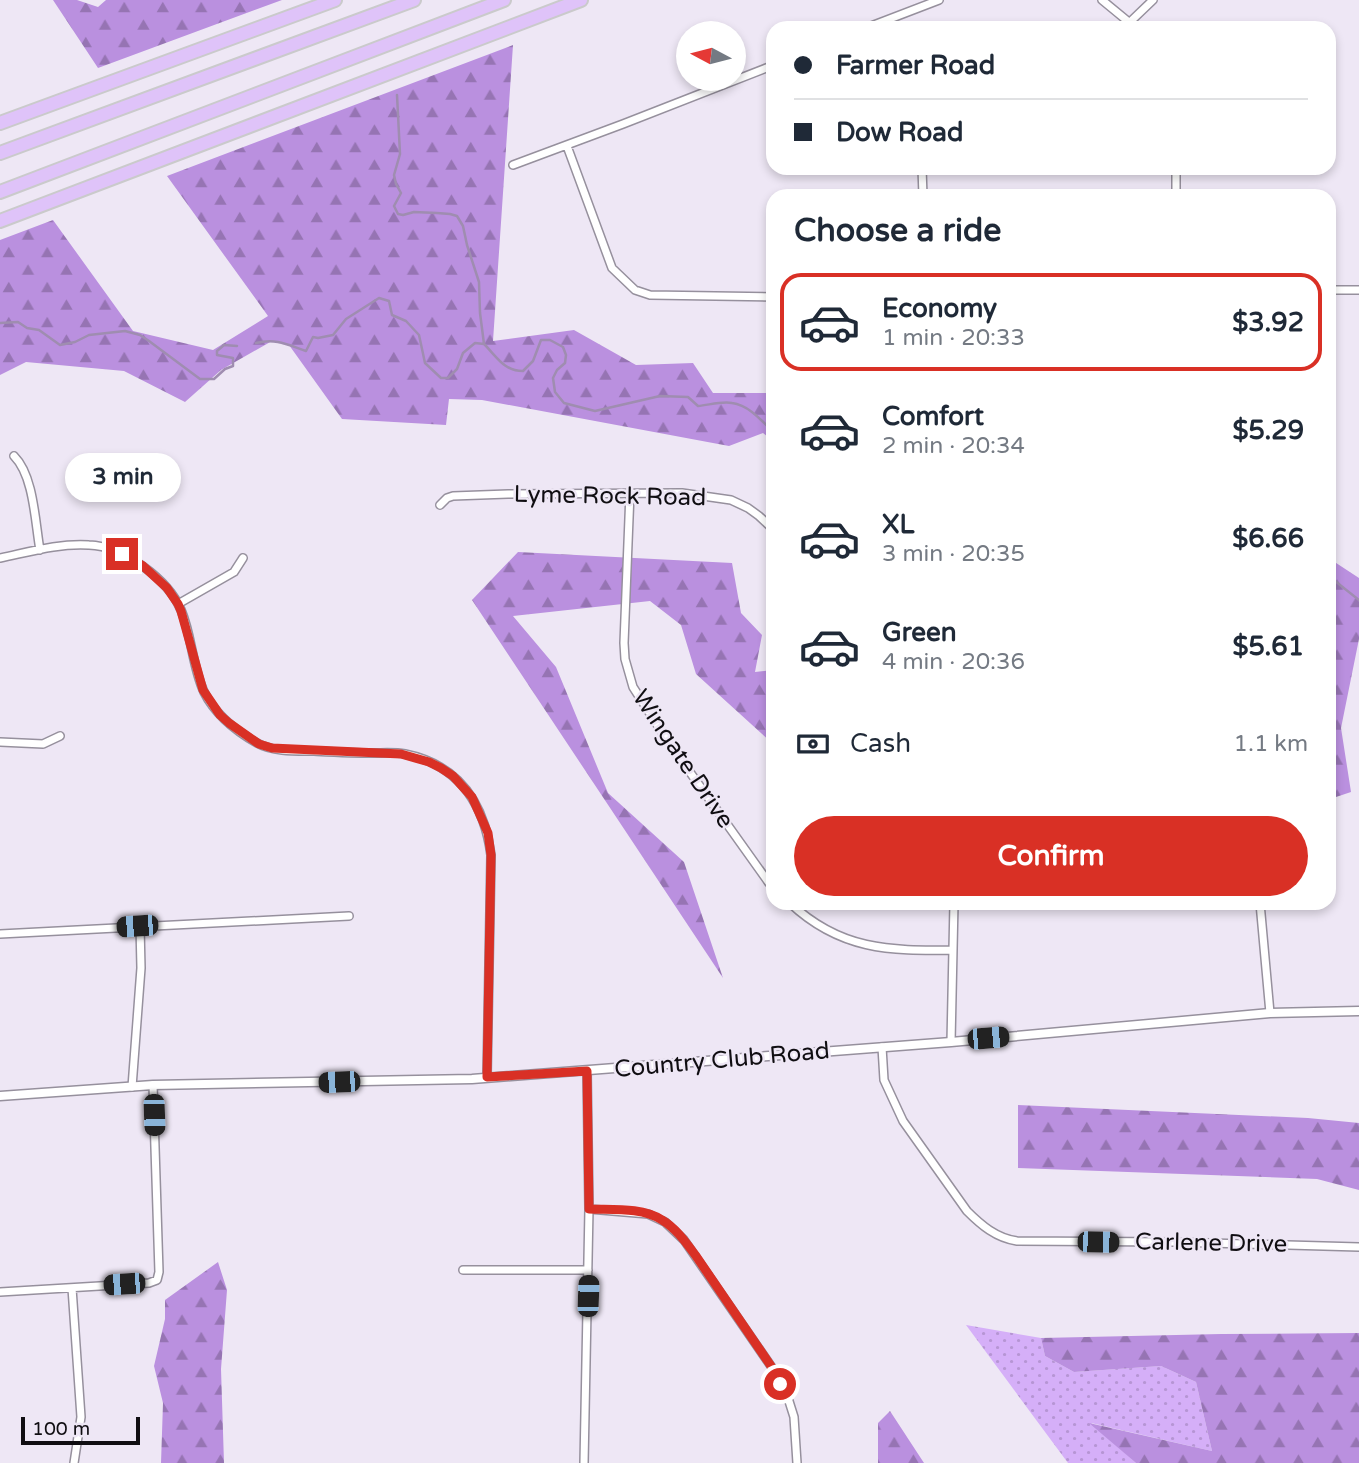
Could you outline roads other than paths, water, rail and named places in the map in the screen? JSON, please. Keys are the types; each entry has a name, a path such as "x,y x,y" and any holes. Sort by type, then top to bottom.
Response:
{"highway":[{"path":"0,123 335,0"},
{"path":"0,153 414,0"},
{"path":"0,192 505,0"},
{"path":"0,222 581,0"}],"street":[{"path":"884,21 939,0"},
{"path":"1102,0 1128,21"},
{"path":"1136,21 1153,0"},
{"path":"513,165 766,68"},
{"path":"567,146 612,268 635,289 650,295 766,298"},
{"path":"1336,290 1359,290"},
{"path":"14,456 26,474 40,550"},
{"name":"Wingate Drive","path":"630,493 624,643 628,674 633,687 667,740 766,879"},
{"name":"Lyme Rock Road","path":"440,505 453,496 682,493 731,500 748,508 766,523"},
{"path":"0,558 70,545 93,545 122,554 143,566 167,588 181,611 203,690 229,723 259,744 272,748 308,751 405,755 429,762 453,776 472,797 488,833 491,855 487,1077"},
{"path":"178,604 234,572 243,558"},
{"path":"0,742 43,744 60,736"},
{"path":"797,910 806,918 851,941 891,949 953,950"},
{"path":"951,1042 954,910"},
{"path":"1261,910 1270,1013"},
{"path":"0,934 349,916"},
{"path":"132,1087 141,968 140,926"},
{"name":"Country Club Road","path":"0,1096 153,1085 487,1077 587,1071 1270,1013 1359,1011"},
{"name":"Carlene Drive","path":"882,1047 884,1080 903,1121 967,1211 1005,1239 1359,1247"},
{"path":"584,1463 589,1270 587,1071"},
{"path":"0,1292 149,1283 157,1280 159,1272 153,1085"},
{"path":"589,1209 648,1214 665,1222 684,1240 773,1369 788,1398 794,1417 797,1463"},
{"path":"463,1270 589,1270"},
{"path":"72,1288 81,1417 74,1463"}],"waterway":[{"path":"397,95 400,154 394,175 401,193 394,206 398,214 403,215 414,212 457,216 463,226 479,282 484,344"},
{"path":"256,343 276,342 306,351 313,337 333,335 346,319 379,298 389,301 392,315 406,321 419,335 425,363 441,378 448,378 457,369 463,353 475,343 484,344 511,369 523,371 533,361 541,340 550,340 563,347 566,355 565,363 553,378 555,392 564,403 595,411 660,396 688,397 698,406 738,404 750,410 766,425"},
{"path":"0,323 18,322 27,328 39,330 60,345 89,335 125,331 140,335 200,379 214,379 233,366 233,358 217,355 217,351 224,345 237,346"},
{"path":"1336,582 1359,600"}]}
